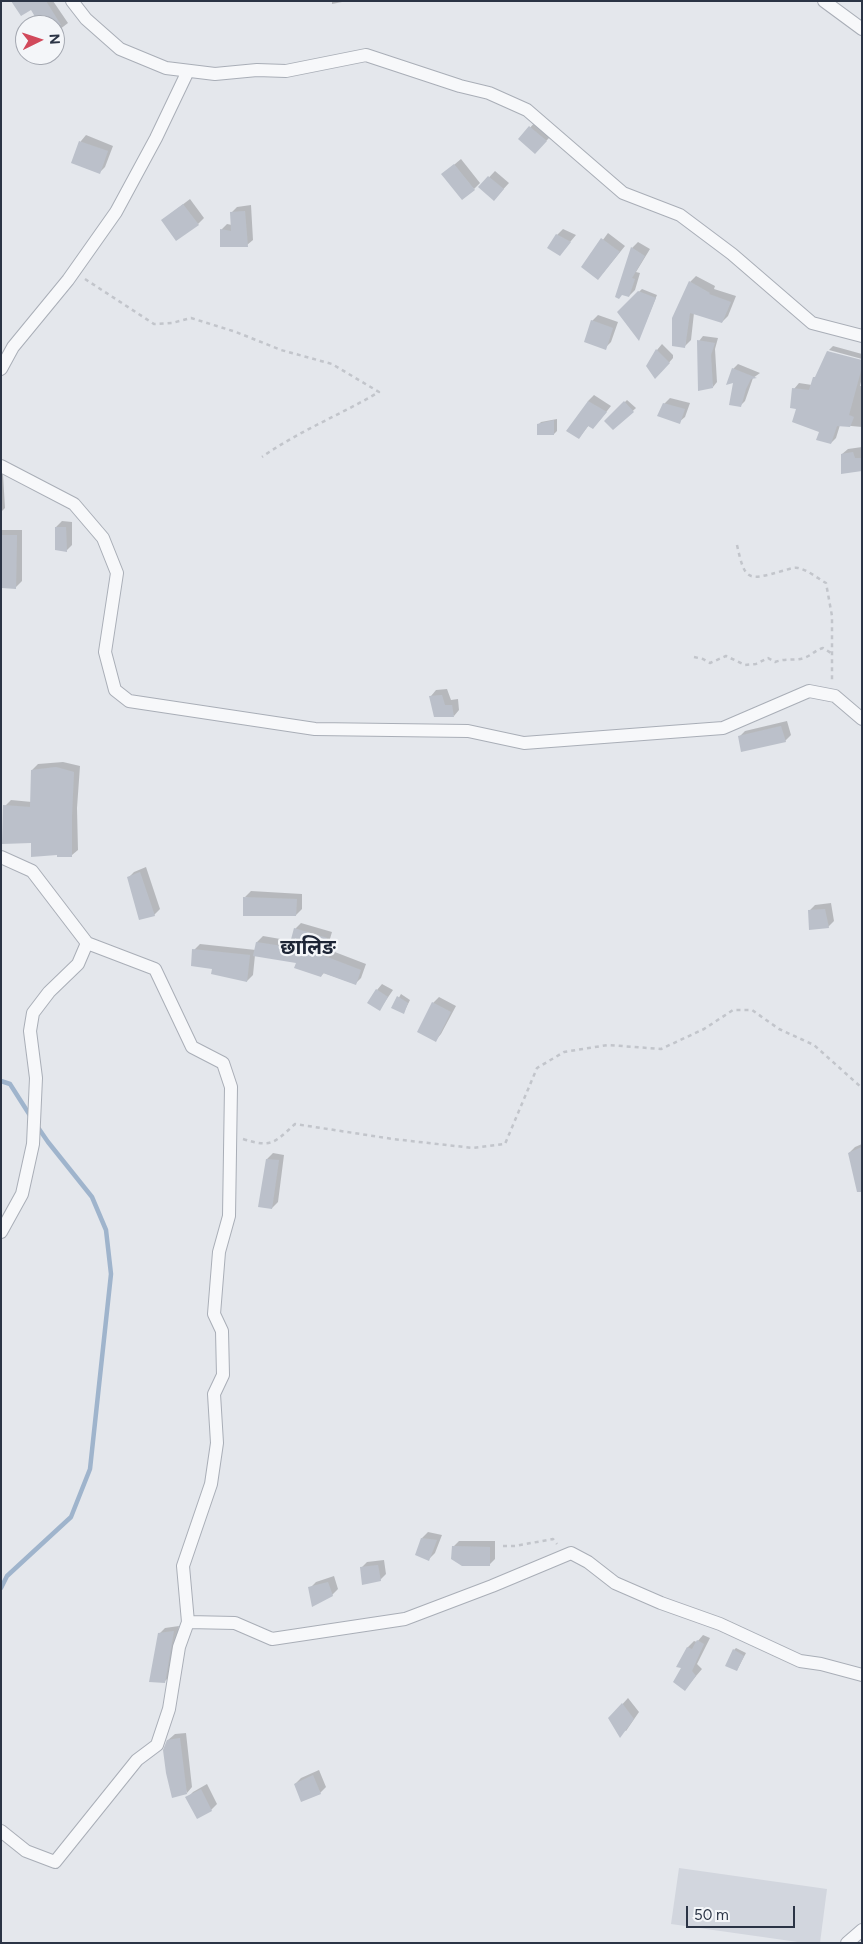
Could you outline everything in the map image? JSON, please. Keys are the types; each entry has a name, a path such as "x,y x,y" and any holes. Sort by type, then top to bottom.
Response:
{"street":[{"path":"72,1 86,19 120,49 166,68 215,74 257,70 286,71 366,55 460,86 489,93 527,110 623,193 680,215 732,254 812,323 862,336"},
{"path":"824,1 862,29"},
{"path":"1,369 13,347 72,273 116,212 156,138 188,71"},
{"path":"1,466 74,504 103,538 117,573 105,652 115,690 129,701 315,729 468,731 524,743 723,728 809,691 835,696 862,720"},
{"path":"1,857 32,871 87,943 156,969 192,1047 223,1063 231,1088 229,1216 219,1252 214,1314 222,1331 223,1375 214,1394 217,1443 211,1484 183,1566 188,1622 180,1647 169,1709 157,1745 138,1760 55,1862 26,1851 1,1831"},
{"path":"1,1232 22,1194 33,1144 36,1078 30,1031 33,1013 49,992 78,964 87,943"},
{"path":"188,1622 236,1623 272,1639 405,1620 571,1553 588,1562 616,1583 661,1603 720,1624 800,1661 821,1664 862,1675"},
{"path":"847,1943 862,1930"}],"path":[{"path":"72,273 95,284 129,309 154,324 172,323 191,318 236,332 281,350 332,364 379,392 354,407 286,440 262,457"},
{"path":"737,545 743,570 750,576 761,578 796,568 813,574 826,583 832,616 832,682 829,695"},
{"path":"694,657 704,659 710,663 726,656 745,665 756,664 768,658 775,662 805,658 823,648 831,653"},
{"path":"230,1134 260,1144 274,1143 295,1124 393,1139 473,1148 504,1144 537,1068 564,1052 608,1045 661,1050 704,1029 733,1010 752,1010 778,1029 814,1045 862,1088"},
{"path":"503,1546 516,1546 553,1540 571,1553"}],"shaded area":[{"path":"679,1868 827,1889 820,1943 805,1943 671,1924"}],"building":[{"path":"11,1 46,1 55,15 34,15 31,10 20,15"},
{"path":"529,126 547,141 535,154 518,139"},
{"path":"79,141 108,151 100,174 71,163"},
{"path":"454,164 475,190 462,200 441,174"},
{"path":"488,176 504,189 494,201 478,187"},
{"path":"183,204 199,225 176,241 161,220"},
{"path":"245,211 248,247 220,247 220,229 231,231 230,212"},
{"path":"556,234 571,242 560,256 547,248"},
{"path":"601,238 620,252 598,280 581,267"},
{"path":"631,247 645,256 632,278 635,279 629,297 622,295 619,299 615,297"},
{"path":"689,281 709,294 731,302 722,323 690,313 685,348 672,346 672,318"},
{"path":"638,291 656,298 639,341 617,312"},
{"path":"591,320 613,328 606,350 584,342"},
{"path":"697,340 715,343 711,355 713,388 698,391"},
{"path":"656,349 670,363 655,379 646,366"},
{"path":"827,351 862,360 862,367 849,415 854,417 850,427 837,426 831,444 816,440 819,432 792,422 796,409 790,408 792,388 809,390 813,377 815,377"},
{"path":"732,368 757,378 751,379 741,407 729,405 733,383 726,385"},
{"path":"588,401 607,412 593,429 588,426 579,439 566,431"},
{"path":"624,401 634,412 613,430 604,421"},
{"path":"663,403 685,409 680,424 657,416"},
{"path":"554,420 554,435 537,435 537,424"},
{"path":"853,452 855,458 862,458 862,471 841,474 841,454"},
{"path":"55,527 66,527 67,552 55,550"},
{"path":"2,535 17,535 16,589 2,588"},
{"path":"442,695 445,705 452,705 454,717 434,717 429,696"},
{"path":"781,726 786,742 741,752 738,736"},
{"path":"56,767 74,772 72,857 57,857 57,855 31,857 31,843 2,844 3,805 30,807 31,770"},
{"path":"140,872 155,916 139,920 127,877"},
{"path":"243,897 297,899 296,916 243,916"},
{"path":"825,909 829,928 809,930 808,910"},
{"path":"294,928 327,938 322,955 361,970 356,985 323,973 321,977 294,968 296,963 253,956 256,942 289,947"},
{"path":"192,949 250,955 247,982 211,974 212,969 191,966"},
{"path":"376,989 388,997 380,1011 367,1003"},
{"path":"397,996 408,1003 404,1014 391,1008"},
{"path":"432,1002 451,1012 436,1042 417,1032"},
{"path":"862,1147 862,1192 857,1192 848,1153"},
{"path":"266,1159 279,1160 272,1209 258,1207"},
{"path":"421,1538 437,1540 429,1561 415,1555"},
{"path":"452,1546 490,1547 490,1566 462,1566 451,1559"},
{"path":"378,1565 381,1581 362,1585 360,1567"},
{"path":"328,1582 333,1596 312,1607 308,1587"},
{"path":"174,1631 165,1683 149,1682 158,1633"},
{"path":"697,1640 704,1644 692,1671 696,1676 685,1691 673,1682 681,1668 676,1667 687,1647 692,1649"},
{"path":"733,1649 744,1656 737,1671 725,1666"},
{"path":"622,1703 634,1719 620,1738 608,1718"},
{"path":"180,1738 187,1794 172,1798 163,1750 167,1740"},
{"path":"313,1775 321,1794 301,1802 294,1784"},
{"path":"201,1789 212,1811 197,1819 185,1797"}],"waterway":[{"path":"1,1081 10,1084 31,1117"},
{"path":"1,1588 7,1576 71,1517 90,1469 111,1274 106,1230 92,1197 37,1126"}],"district":[{"name":"छालिङ","path":"308,948"}]}
